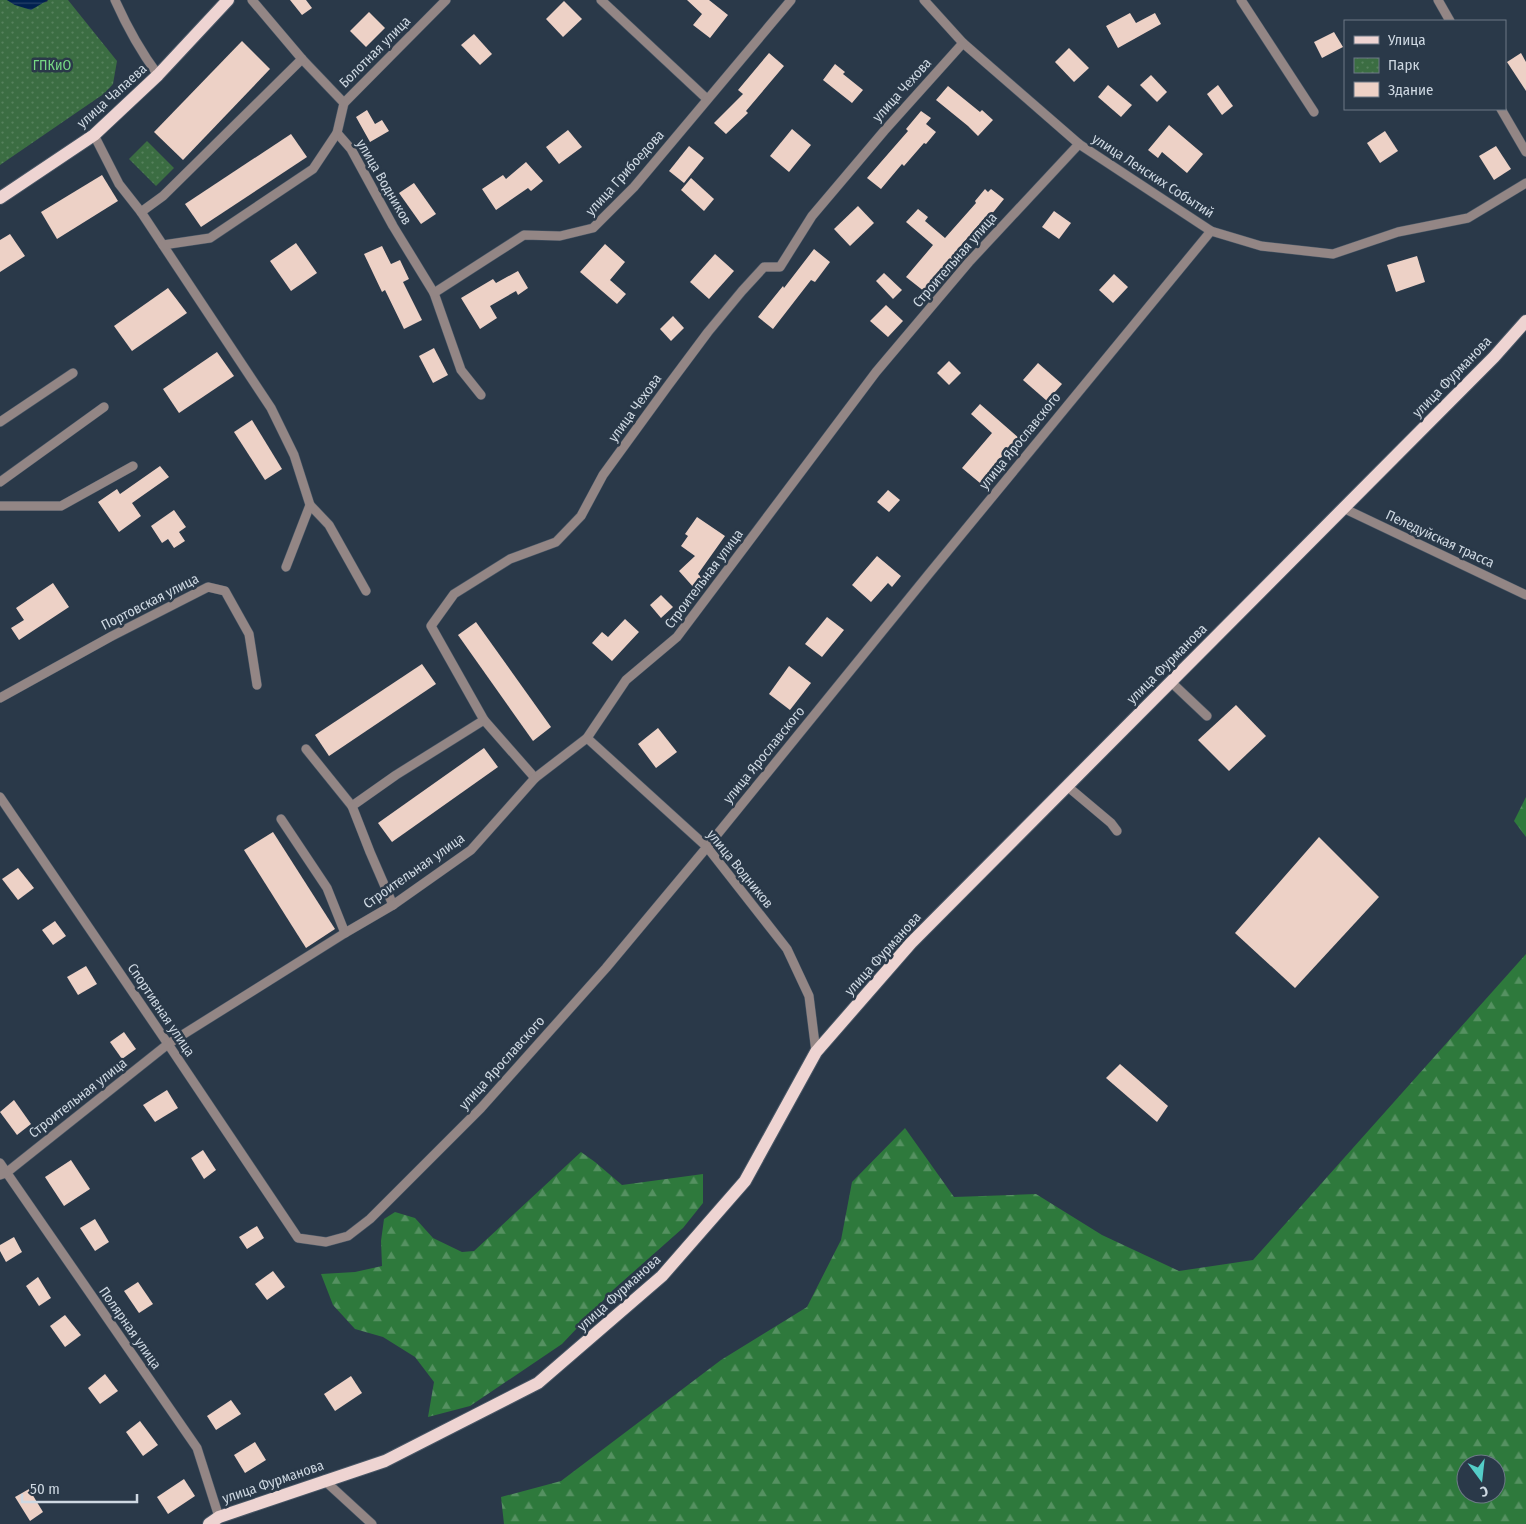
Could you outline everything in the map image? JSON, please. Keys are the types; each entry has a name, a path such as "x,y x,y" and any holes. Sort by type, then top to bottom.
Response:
{"main road":[{"name":"улица Чапаева","path":"0,198 94,134 158,75 228,0"},
{"name":"улица Фурманова","path":"214,1520 385,1460 538,1383 662,1276 745,1181 816,1052 910,943 1494,357 1526,320"}],"street":[{"path":"116,0 123,18 147,60 158,75"},
{"path":"252,0 302,59 344,103"},
{"name":"Болотная улица","path":"344,103 446,0"},
{"path":"601,0 707,99"},
{"name":"улица Грибоедова","path":"434,293 524,235 560,236 593,228 634,187 791,0"},
{"name":"улица Ленских Событий","path":"924,0 963,42 1079,144 1211,231 1261,246 1333,254 1398,232 1468,218 1526,183"},
{"path":"1241,0 1314,112"},
{"path":"1438,0 1449,20"},
{"name":"улица Чехова","path":"536,778 484,720 431,626 454,594 510,559 556,542 580,516 603,475 708,332 764,268 780,267 812,216 963,42"},
{"path":"141,212 163,196 302,59"},
{"name":"улица Водников","path":"344,103 337,133 351,149 393,226 434,293 461,370 481,395"},
{"path":"1502,110 1526,152"},
{"path":"163,245 210,238 313,169 337,133"},
{"path":"94,134 119,184 141,212 271,408 294,455 310,505 329,525 366,591"},
{"name":"Строительная улица","path":"3,1174 168,1044 393,905 471,850 536,778 587,738 626,680 677,637 876,372 969,262 1079,144"},
{"name":"улица Ярославского","path":"298,1238 326,1242 348,1236 370,1219 488,1101 606,968 707,847 1211,231"},
{"path":"0,422 73,373"},
{"path":"0,482 104,407"},
{"path":"0,506 62,506 133,466"},
{"path":"286,567 310,505"},
{"name":"Пеледуйская трасса","path":"1343,508 1526,595"},
{"name":"Портовская улица","path":"0,698 112,636 208,587 225,591 249,634 257,685"},
{"path":"1171,682 1207,716"},
{"path":"352,806 396,775 484,720"},
{"name":"улица Водников","path":"587,738 707,847 787,949 809,996 816,1052"},
{"path":"306,750 352,806 393,905"},
{"path":"1067,786 1118,831"},
{"name":"Спортивная улица","path":"0,797 298,1238"},
{"path":"281,819 327,888 345,933"},
{"name":"Полярная улица","path":"0,1163 3,1174 197,1448 214,1520"},
{"path":"324,1480 372,1524"}],"green space":[{"name":"ГПКиО","path":"0,0 7,0 15,5 47,2 48,0 68,0 117,61 113,84 105,93 0,165"},
{"path":"147,141 174,168 156,186 129,159"},
{"path":"1526,797 1526,837 1514,821"},
{"path":"1526,954 1526,1524 504,1524 501,1497 561,1481 721,1360 807,1307 841,1240 852,1182 905,1128 954,1197 1036,1194 1102,1235 1179,1271 1253,1260"},
{"path":"581,1152 622,1185 703,1174 703,1203 683,1228 613,1290 562,1344 470,1406 428,1417 434,1382 415,1357 383,1337 355,1329 333,1305 321,1274 355,1272 382,1266 381,1241 384,1219 395,1212 415,1218 433,1238 462,1252 474,1251"}],"water":[{"path":"7,0 48,0 31,10 15,5"}],"building":[{"path":"290,0 306,0 312,8 302,15"},
{"path":"687,0 709,0 728,15 710,38 693,25 702,14"},
{"path":"564,1 582,19 563,37 546,19"},
{"path":"369,12 385,28 366,47 350,31"},
{"path":"1130,13 1136,23 1155,13 1161,24 1118,48 1106,26"},
{"path":"1334,32 1343,47 1322,58 1314,42"},
{"path":"474,34 492,54 480,65 461,45"},
{"path":"242,41 270,69 183,160 154,132"},
{"path":"1069,48 1089,68 1074,82 1055,62"},
{"path":"769,53 784,66 746,111 748,113 726,134 714,123 743,94 738,90"},
{"path":"1521,53 1526,62 1526,91 1507,62"},
{"path":"835,64 845,72 843,74 863,90 852,103 823,80"},
{"path":"1151,75 1167,92 1157,102 1140,85"},
{"path":"1108,85 1132,105 1121,117 1098,97"},
{"path":"1218,85 1233,106 1222,115 1207,94"},
{"path":"948,86 993,120 978,136 936,100"},
{"path":"367,110 375,124 382,120 389,131 370,142 356,117"},
{"path":"921,111 931,118 926,124 936,132 904,166 902,164 881,189 867,178 908,131 906,129"},
{"path":"1169,125 1203,154 1187,173 1162,152 1158,158 1148,150"},
{"path":"792,129 811,145 789,172 770,156"},
{"path":"568,130 582,147 559,164 546,147"},
{"path":"1385,131 1398,151 1380,163 1367,143"},
{"path":"291,134 307,157 201,227 185,204"},
{"path":"689,146 704,158 684,183 669,171"},
{"path":"1496,146 1511,169 1494,180 1479,156"},
{"path":"526,162 543,181 531,191 528,188 496,210 482,189 503,175 506,179"},
{"path":"102,175 118,201 57,239 41,212"},
{"path":"691,178 714,199 704,211 681,190"},
{"path":"414,183 436,214 421,224 399,193"},
{"path":"985,189 988,192 991,189 1004,199 991,215 989,213 958,249 965,255 956,265 952,261 925,292 906,277 933,245 906,222 918,209 928,217 925,221 945,238 976,203 975,201"},
{"path":"858,206 874,223 850,246 834,229"},
{"path":"1054,211 1071,223 1059,239 1042,227"},
{"path":"10,234 25,256 0,272 0,240"},
{"path":"296,243 317,273 291,291 270,261"},
{"path":"605,244 625,262 610,280 626,294 617,304 580,272"},
{"path":"382,246 391,264 400,260 409,279 403,282 422,320 404,329 385,290 382,292 364,254"},
{"path":"814,249 830,262 815,282 811,280 773,329 758,317 783,286 784,288"},
{"path":"715,254 734,271 709,299 690,282"},
{"path":"1417,256 1425,282 1396,292 1387,265"},
{"path":"518,271 528,288 518,295 516,291 490,306 497,318 480,329 461,298 493,279 496,283"},
{"path":"884,273 902,290 893,299 876,281"},
{"path":"1114,274 1128,287 1113,303 1099,290"},
{"path":"168,288 187,313 132,351 114,326"},
{"path":"886,305 903,321 888,337 870,321"},
{"path":"673,316 684,328 671,341 660,329"},
{"path":"434,348 448,375 433,383 419,356"},
{"path":"217,352 234,376 179,413 163,389"},
{"path":"949,361 961,373 949,385 937,373"},
{"path":"1038,363 1062,384 1047,401 1023,380"},
{"path":"980,404 1019,438 980,483 962,468 992,433 971,414"},
{"path":"252,420 282,469 265,480 234,432"},
{"path":"160,466 169,477 132,503 141,516 119,532 98,502 117,489 120,494"},
{"path":"888,490 900,500 889,512 877,502"},
{"path":"174,510 186,527 179,532 185,541 174,548 168,539 162,543 151,526"},
{"path":"697,517 725,536 698,574 704,580 695,589 679,571 695,556 681,546 688,536 685,534"},
{"path":"877,556 901,576 892,587 888,583 871,602 852,585"},
{"path":"53,583 69,607 19,640 11,628 24,620 16,608"},
{"path":"661,595 673,607 661,618 650,605"},
{"path":"827,617 844,630 822,657 805,644"},
{"path":"625,619 639,632 612,661 592,643 602,632 608,637"},
{"path":"476,622 551,727 533,741 458,635"},
{"path":"422,664 436,684 329,756 315,735"},
{"path":"789,666 811,683 790,710 769,694"},
{"path":"1236,705 1266,736 1229,771 1198,740"},
{"path":"658,728 677,752 656,768 638,744"},
{"path":"484,748 498,767 392,842 378,823"},
{"path":"273,832 335,929 306,948 244,850"},
{"path":"1319,837 1379,897 1295,988 1235,933"},
{"path":"18,868 34,888 18,900 2,879"},
{"path":"55,921 66,936 53,945 42,930"},
{"path":"86,966 97,984 78,995 67,977"},
{"path":"124,1032 136,1049 122,1059 110,1042"},
{"path":"1120,1064 1168,1106 1157,1122 1106,1078"},
{"path":"167,1090 178,1108 155,1122 143,1105"},
{"path":"14,1100 31,1124 17,1135 0,1112"},
{"path":"203,1150 216,1170 204,1179 191,1158"},
{"path":"71,1160 90,1189 64,1206 45,1177"},
{"path":"95,1219 109,1242 95,1251 80,1228"},
{"path":"257,1226 264,1238 247,1249 239,1237"},
{"path":"14,1237 22,1252 6,1262 0,1251 0,1245"},
{"path":"273,1271 285,1287 267,1300 255,1284"},
{"path":"38,1277 51,1298 39,1306 26,1286"},
{"path":"138,1282 153,1304 139,1313 124,1291"},
{"path":"65,1315 81,1335 65,1347 50,1326"},
{"path":"105,1374 118,1391 100,1404 88,1388"},
{"path":"351,1376 362,1393 335,1411 324,1394"},
{"path":"231,1400 241,1414 216,1430 207,1416"},
{"path":"140,1421 158,1445 143,1456 126,1432"},
{"path":"255,1442 266,1460 245,1473 234,1455"},
{"path":"184,1479 195,1496 168,1514 157,1497"},
{"path":"29,1489 43,1512 30,1521 15,1497"}]}
